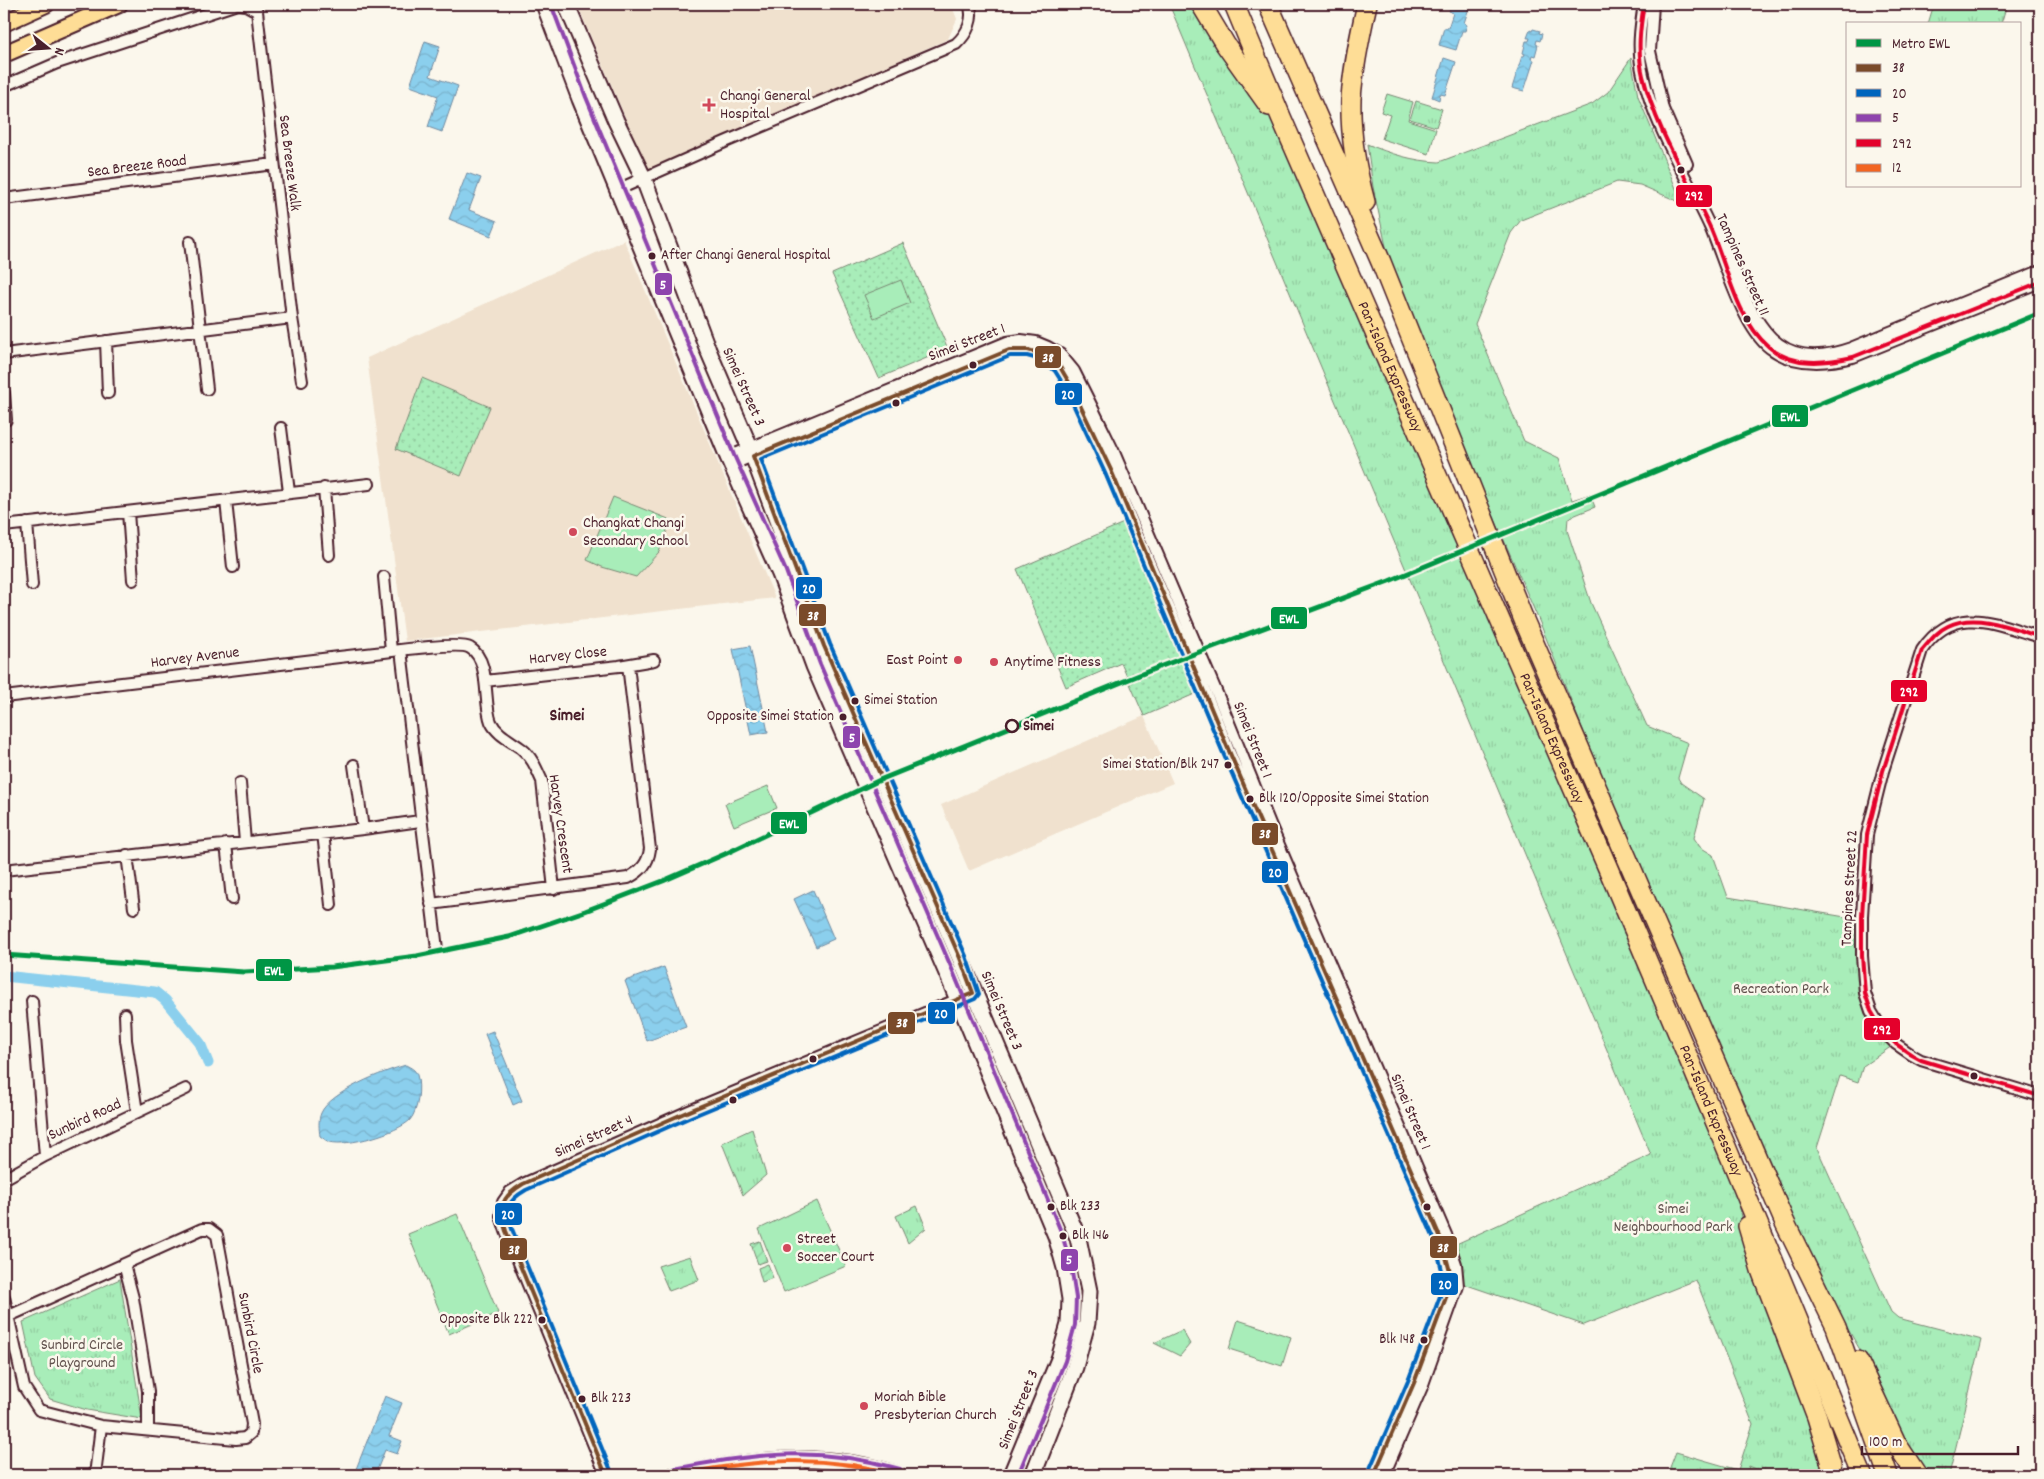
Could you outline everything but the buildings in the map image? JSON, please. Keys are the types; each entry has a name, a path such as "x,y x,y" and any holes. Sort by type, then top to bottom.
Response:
{"highway":[{"path":"1201,4 1257,91 1281,117"},
{"name":"Pan-Island Expressway","path":"1234,4 1281,117 1599,848 1727,1149 1862,1475"},
{"name":"Pan-Island Expressway","path":"1268,4 1381,262 1528,630 1784,1223 1836,1327 1888,1475"},
{"path":"1368,4 1358,46 1351,99 1353,141 1358,177 1381,262"},
{"path":"1727,1149 1761,1270 1817,1417 1831,1464 1832,1475"},
{"path":"1836,1327 1854,1349 1896,1443 1917,1475"}],"main road":[{"path":"4,23 46,4"},
{"path":"4,54 119,4"},
{"name":"Simei Street 3","path":"544,4 618,190 730,461 780,574 814,666 1056,1236 1065,1268 1070,1300 1069,1324 1059,1359 1011,1475"},
{"name":"Simei Street 3","path":"566,4 616,121 643,178 708,350 752,452 824,646 960,958 1078,1238 1089,1291 1088,1323 1075,1368 1033,1475"},
{"path":"599,143 611,137 616,121"},
{"path":"675,1475 774,1459 838,1462 898,1475"},
{"path":"756,1475 800,1475"}],"street":[{"name":"Sea Breeze Walk","path":"238,4 246,5 257,11 292,318 302,380"},
{"path":"4,86 57,63 238,4"},
{"path":"618,190 956,44 965,36 970,23 971,9 969,4"},
{"name":"Tampines Street 11","path":"1644,4 1639,38 1639,55 1643,76 1654,110 1710,228 1750,325 1769,348 1786,357 1810,362 1833,362 1853,357 2040,282"},
{"name":"Tampines Street 11","path":"1653,4 1650,51 1663,109 1704,204 1721,237 1756,321 1772,341 1810,356 1833,355 2040,271"},
{"name":"Sea Breeze Road","path":"4,198 274,164"},
{"path":"190,242 207,389"},
{"path":"4,354 292,318"},
{"name":"Simei Street 1","path":"752,452 1007,342 1021,340 1036,342 1048,347 1060,354 1074,371 1113,450 1219,698 1270,824 1447,1237 1454,1258 1458,1281 1454,1300 1422,1387 1384,1475"},
{"path":"106,341 108,393"},
{"name":"Simei Street 1","path":"730,461 1009,350 1021,348 1044,354 1054,361 1066,376 1105,453 1211,701 1236,768 1448,1260 1451,1280 1446,1298 1414,1383 1374,1475"},
{"path":"4,393 6,420"},
{"path":"281,428 288,492"},
{"path":"4,526 369,484"},
{"path":"324,488 329,554"},
{"path":"226,501 233,567"},
{"path":"128,512 133,580"},
{"path":"27,523 32,585"},
{"path":"384,577 437,949"},
{"name":"Tampines Street 22","path":"2040,637 1986,622 1960,621 1942,628 1928,640 1922,650 1870,818 1865,856 1862,956 1865,993 1871,1011 1883,1031 1896,1044 1921,1060 2040,1096"},
{"name":"Harvey Crescent","path":"396,651 457,645 469,647 478,654 485,681 491,722 499,733 524,750 536,766 542,781 554,889"},
{"name":"Harvey Avenue","path":"4,697 396,651"},
{"name":"Harvey Close","path":"485,681 628,665 654,660"},
{"name":"Harvey Crescent","path":"431,904 554,889 628,878 637,874 649,859 650,849 628,665"},
{"path":"354,765 363,829"},
{"path":"240,783 245,842"},
{"path":"4,870 363,829 420,820"},
{"path":"323,833 331,905"},
{"path":"226,844 232,899"},
{"path":"127,856 134,908"},
{"name":"Simei Street 4","path":"606,1475 506,1231 501,1216 503,1202 510,1192 689,1111 974,993"},
{"name":"Sunbird Road","path":"32,1002 46,1156"},
{"name":"Sunbird Road","path":"125,1014 126,1040 138,1112"},
{"name":"Sunbird Road","path":"4,1179 46,1156 186,1089"},
{"name":"Sunbird Circle","path":"4,1297 24,1387 39,1410 101,1426 236,1439 245,1438 251,1433 252,1424 217,1235 208,1229 202,1229 9,1316"},
{"path":"124,1264 133,1298 148,1391 148,1430"},
{"path":"95,1475 101,1426"}],"shaded area":[{"name":"Changi General Hospital","path":"577,4 951,4 957,19 948,39 648,171"},
{"path":"624,240 775,598 405,641 367,358"},
{"path":"1144,716 1173,783 969,871 941,805"}],"green space":[{"name":"Simei Neighbourhood Park","path":"1169,4 1191,4 1224,44 1268,105 1724,1150 1757,1272 1829,1475 1667,1475 1676,1452 1738,1470 1753,1424 1696,1280 1584,1325 1461,1283 1454,1245 1651,1155"},
{"path":"1934,4 2007,4 2002,22 1929,22"},
{"name":"Recreation Park","path":"1631,58 1638,96 1682,203 1640,185 1617,182 1521,220 1511,233 1475,324 1524,441 1559,458 1572,500 1590,494 1595,507 1568,518 1567,530 1591,603 1647,726 1688,743 1678,778 1681,783 1704,799 1694,838 1700,847 1713,855 1728,897 1857,919 1862,989 1892,1046 1863,1066 1858,1082 1840,1076 1817,1148 1891,1312 1898,1318 1982,1340 1949,1475 1926,1475 1901,1439 1866,1360 1810,1264 1642,877 1540,623 1396,292 1373,187 1367,144 1402,156 1439,162 1592,104 1608,92"},
{"path":"1387,94 1413,102 1408,120 1436,129 1429,154 1382,139 1390,115 1381,112"},
{"path":"1416,101 1442,109 1436,127 1410,119"},
{"path":"903,243 948,349 879,378 832,274"},
{"path":"901,280 910,303 874,318 864,295"},
{"path":"422,378 490,407 461,476 396,449"},
{"path":"613,497 671,520 659,552 636,577 602,567 587,560"},
{"path":"1126,522 1197,693 1144,716 1121,663 1066,687 1017,569"},
{"path":"768,786 777,808 734,826 725,804"},
{"path":"752,1129 766,1175 743,1195 722,1143"},
{"path":"817,1201 846,1266 784,1292 759,1229"},
{"path":"917,1206 926,1228 908,1243 896,1216"},
{"path":"457,1214 498,1313 449,1334 408,1234"},
{"path":"760,1241 767,1261 758,1264 751,1244"},
{"path":"690,1256 699,1280 669,1291 658,1266"},
{"path":"768,1264 773,1278 762,1282 758,1268"},
{"name":"Sunbird Circle Playground","path":"120,1279 142,1419 87,1410 50,1399 35,1378 23,1322"},
{"path":"1238,1320 1291,1337 1282,1366 1229,1349"},
{"path":"1182,1330 1190,1344 1180,1356 1154,1343"},
{"path":"1749,1466 1771,1475 1746,1475"}],"water":[{"path":"1456,4 1474,4 1472,9 1469,8 1464,23 1467,25 1465,31 1462,31 1456,50 1439,45 1444,28 1448,28 1453,13 1449,11 1451,6 1455,7"},
{"path":"1533,29 1540,31 1539,33 1542,34 1540,41 1537,40 1536,44 1538,45 1535,56 1532,55 1531,59 1534,60 1524,91 1512,88 1522,56 1525,54 1523,53 1526,41 1529,41 1530,38 1527,38 1530,30 1532,31"},
{"path":"425,41 440,46 430,76 458,86 442,132 428,127 438,96 410,86"},
{"path":"1444,58 1456,62 1445,95 1440,94 1439,100 1432,97"},
{"path":"467,173 481,178 469,210 497,221 491,236 449,219"},
{"path":"750,646 768,732 751,735 733,649"},
{"path":"813,890 834,939 816,947 794,899"},
{"path":"664,967 686,1027 647,1041 625,981"},
{"path":"493,1031 522,1101 513,1105 485,1034"},
{"path":"406,1065 416,1073 419,1086 417,1105 413,1116 404,1125 372,1138 359,1141 329,1142 320,1136 319,1122 321,1113 326,1105 335,1097 372,1077"},
{"path":"385,1396 402,1403 389,1436 402,1441 397,1454 385,1450 375,1475 356,1469"}],"waterway":[{"path":"4,976 155,992 165,1000 200,1043 208,1063"}],"metro line":[{"name":"EWL","path":"4,955 244,972 332,967 417,956 509,937 585,911 663,881 725,854 882,779 1159,667 1389,581 2040,313"}],"transit line":[{"name":"5","path":"551,4 586,97 734,455 786,571 820,664 952,969 1062,1234 1071,1266 1076,1298 1075,1325 1065,1361 1018,1475"},
{"name":"292","path":"1644,4 1640,31 1640,58 1649,96 1672,152 1709,225 1740,306 1757,335 1769,347 1788,358 1799,361 1821,362 1853,357 2040,282"},
{"name":"38","path":"606,1475 506,1231 502,1215 503,1203 506,1198 523,1184 689,1111 973,993 960,958 824,646 753,456 1009,350 1028,350 1045,355 1060,367 1070,384 1111,470 1229,751 1441,1239 1449,1268 1451,1284 1414,1383 1374,1475"},
{"name":"20","path":"612,1473 512,1229 508,1210 511,1202 526,1190 691,1117 975,999 979,994 966,956 830,644 761,459 1010,356 1027,356 1042,360 1055,371 1065,387 1105,473 1223,753 1435,1241 1445,1283 1408,1381 1368,1473"},
{"name":"292","path":"2040,637 1994,623 1982,621 1959,622 1940,631 1922,650 1883,771 1867,835 1862,916 1862,956 1865,993 1871,1011 1883,1031 1896,1044 1921,1060 2040,1096"},
{"name":"5","path":"674,1469 732,1459 787,1454 842,1457 900,1469"},
{"name":"12","path":"675,1475 732,1466 786,1461 814,1461 841,1464 898,1475"}],"place":[{"name":"Changi General Hospital","path":"709,105"},
{"name":"After Changi General Hospital","path":"652,256"},
{"name":"Changkat Changi Secondary School","path":"573,532"},
{"name":"East Point","path":"958,660"},
{"name":"Anytime Fitness","path":"994,662"},
{"name":"Simei Station","path":"855,701"},
{"name":"Opposite Simei Station","path":"843,717"},
{"name":"Simei","path":"1012,726"},
{"name":"Simei Station/Blk 247","path":"1228,765"},
{"name":"Blk 120/Opposite Simei Station","path":"1250,799"},
{"name":"Blk 233","path":"1051,1207"},
{"name":"Blk 146","path":"1063,1236"},
{"name":"Street Soccer Court","path":"787,1248"},
{"name":"Opposite Blk 222","path":"542,1320"},
{"name":"Blk 148","path":"1424,1340"},
{"name":"Blk 223","path":"582,1399"},
{"name":"Moriah Bible Presbyterian Church","path":"864,1406"}],"district":[{"name":"Simei","path":"567,716"}]}
